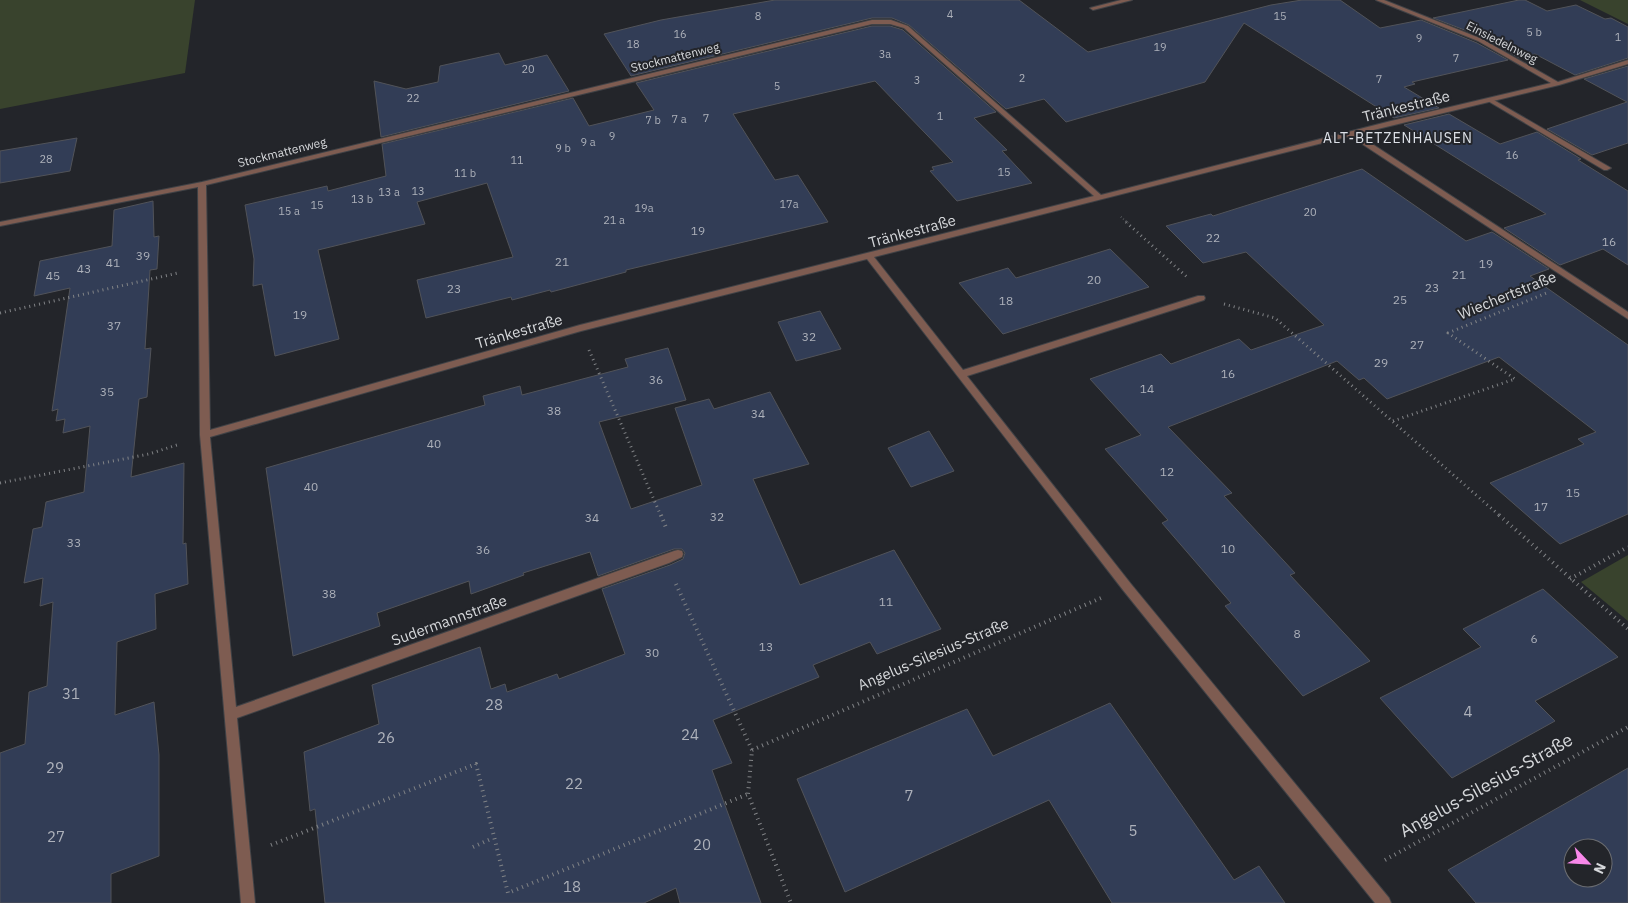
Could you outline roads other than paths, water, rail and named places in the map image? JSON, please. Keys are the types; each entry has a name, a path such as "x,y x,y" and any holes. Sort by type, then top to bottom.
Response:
{"street":[{"path":"1093,8 1129,0"},
{"name":"Einsiedelnweg","path":"1379,0 1480,40 1557,84"},
{"name":"Stockmattenweg","path":"0,224 202,184 872,22 891,22 906,27 1098,196"},
{"name":"Tränkestraße","path":"205,435 580,328 869,256 1098,196 1557,84 1628,62"},
{"path":"1490,100 1607,168"},
{"name":"Wiechertstraße","path":"1353,134 1628,316"},
{"path":"202,184 201,249 203,267 205,435 248,903"},
{"path":"869,256 1127,587 1384,903"},
{"path":"962,374 1201,298"},
{"name":"Sudermannstraße","path":"231,715 678,554"}],"district":[{"name":"ALT-BETZENHAUSEN","path":"1398,138"}]}
